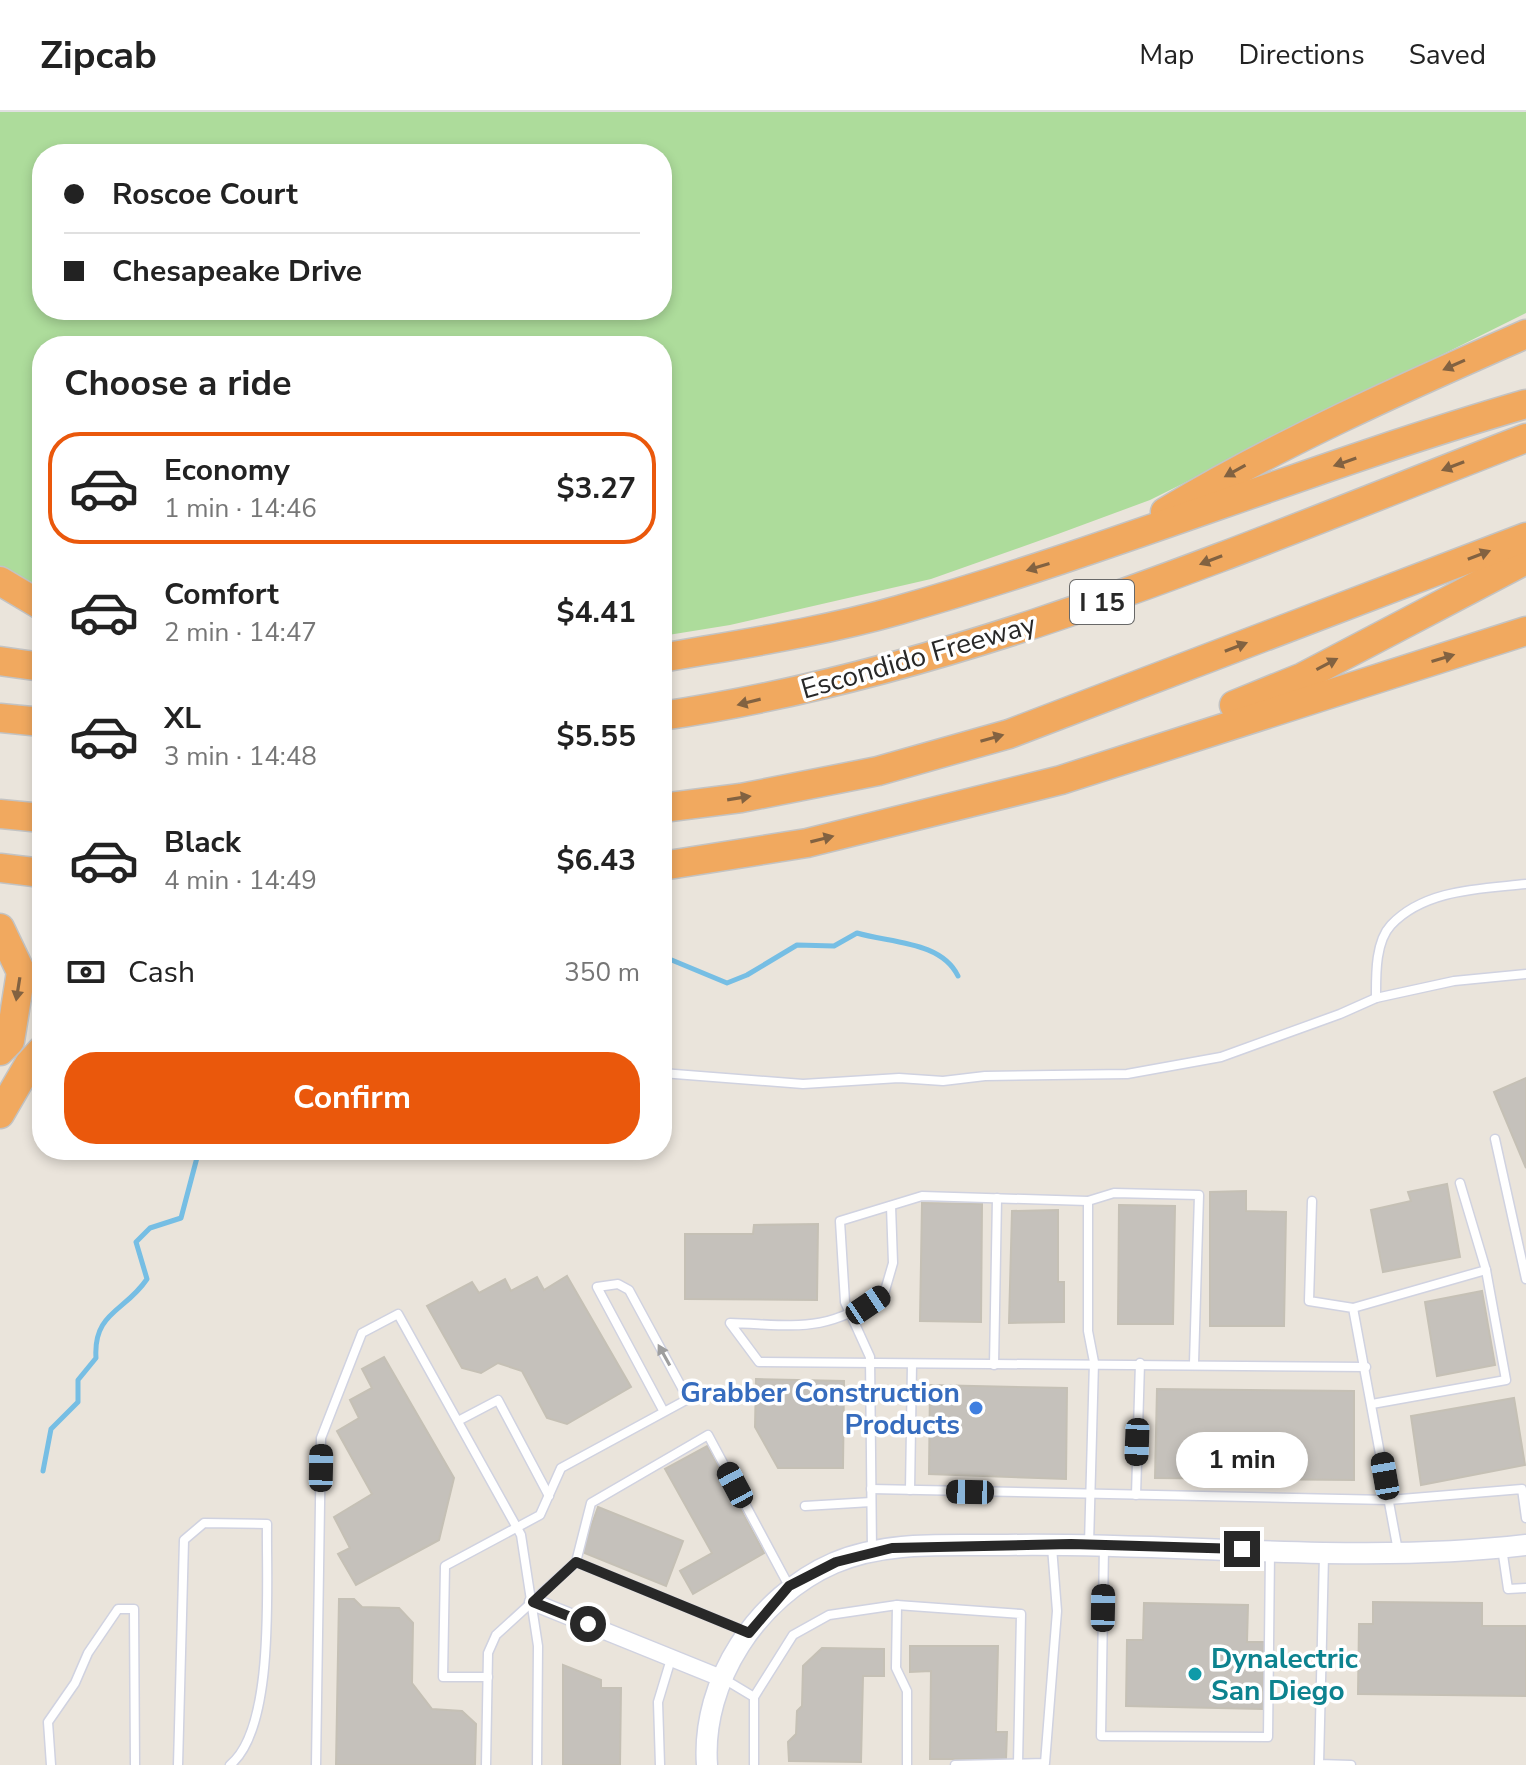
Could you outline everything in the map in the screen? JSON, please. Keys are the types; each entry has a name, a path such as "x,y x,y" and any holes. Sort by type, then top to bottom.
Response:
{"highway":[{"path":"1113,543 1236,470 1418,381 1526,334"},
{"path":"672,656 897,611 1113,543 1452,425 1526,404"},
{"name":"Escondido Freeway","path":"672,715 738,705 915,660 1087,607 1526,438"},
{"path":"672,807 741,798 878,771 1009,734 1526,537"},
{"path":"994,797 1146,741 1303,677 1526,560"},
{"path":"0,581 32,600"},
{"path":"672,864 807,843 1061,780 1526,631"},
{"path":"0,661 32,666"},
{"path":"0,718 32,721"},
{"path":"0,814 32,817"},
{"path":"0,868 32,872"},
{"path":"0,928 21,972 10,1041 0,1051"},
{"path":"0,1114 32,1061"}],"street":[{"path":"707,1765 708,1731 721,1678 749,1633 789,1586 836,1562 892,1548 1052,1544 1398,1551 1526,1545"},
{"path":"533,1602 721,1678"}],"lane":[{"path":"1376,998 1379,951 1390,926 1417,907 1473,887 1526,884"},
{"path":"672,1074 803,1084 899,1078 943,1081 985,1076 1127,1074 1221,1057 1376,998 1454,981 1526,974"},
{"path":"1495,1139 1526,1279"},
{"path":"1372,1404 1506,1380 1486,1270 1460,1183"},
{"path":"872,1553 870,1363 845,1302 840,1221 922,1196 1088,1201 1114,1193 1199,1195 1194,1363"},
{"path":"994,1365 997,1198"},
{"path":"1088,1201 1088,1331 1094,1362 1090,1494 1096,1545 1101,1736 1268,1737 1270,1550"},
{"path":"1312,1201 1309,1301 1353,1308 1486,1270"},
{"path":"891,1206 893,1263 884,1294 851,1316 821,1325 730,1323 759,1362 1069,1366 1094,1362 1366,1367"},
{"path":"488,1677 443,1677 445,1566 540,1515 561,1468 688,1399 629,1290 618,1284 597,1287 664,1412"},
{"path":"1353,1308 1398,1551"},
{"path":"316,1765 321,1438 362,1333 398,1314 517,1527 533,1602 538,1646 537,1765"},
{"path":"1136,1495 1140,1363"},
{"path":"910,1490 912,1364"},
{"path":"458,1421 498,1400 549,1496"},
{"path":"486,1765 488,1653 496,1635 576,1562 591,1503 708,1435 789,1586"},
{"path":"871,1489 1389,1500 1522,1489 1526,1518"},
{"path":"805,1506 871,1502"},
{"path":"178,1765 184,1540 204,1523 267,1524 264,1665 257,1719 237,1760 230,1765"},
{"path":"955,1765 1045,1763 1057,1611 1052,1544"},
{"path":"1502,1548 1508,1589 1526,1588"},
{"path":"1324,1550 1319,1764 1351,1765"},
{"path":"576,1562 749,1633"},
{"path":"754,1765 754,1697 793,1635 829,1615 897,1605 1021,1614 1018,1764"},
{"path":"897,1605 896,1668 907,1691 907,1765"},
{"path":"51,1765 48,1722 75,1683 88,1653 118,1609 134,1609 135,1765"},
{"path":"660,1765 658,1702 672,1658"},
{"path":"721,1678 754,1697"}],"green space":[{"path":"0,112 1526,112 1526,313 1150,500 931,579 730,625 672,634 672,336 32,336 32,582 0,567"}],"building":[{"path":"1526,1078 1526,1168 1494,1092"},
{"path":"1447,1184 1460,1257 1383,1272 1371,1210 1411,1201 1408,1192"},
{"path":"1246,1191 1246,1211 1286,1212 1284,1326 1210,1326 1210,1192"},
{"path":"922,1203 982,1204 981,1322 920,1321"},
{"path":"1119,1205 1175,1206 1173,1324 1118,1324"},
{"path":"1058,1210 1058,1282 1064,1282 1064,1322 1009,1323 1012,1211"},
{"path":"818,1224 817,1300 685,1299 685,1234 753,1234 754,1225"},
{"path":"567,1276 631,1387 567,1424 547,1418 522,1371 498,1363 481,1373 462,1368 427,1306 472,1282 479,1293 505,1279 511,1291 537,1277 544,1290"},
{"path":"1482,1291 1495,1365 1437,1376 1425,1302"},
{"path":"384,1357 454,1478 439,1540 356,1585 338,1554 350,1548 334,1517 372,1494 337,1431 359,1418 350,1400 372,1388 362,1369"},
{"path":"756,1379 844,1381 843,1468 778,1468 755,1427"},
{"path":"930,1385 1067,1388 1066,1479 929,1474"},
{"path":"1157,1389 1354,1391 1354,1480 1155,1478"},
{"path":"1514,1398 1525,1465 1421,1485 1411,1416"},
{"path":"707,1446 764,1553 693,1594 680,1571 712,1553 665,1469"},
{"path":"598,1507 683,1541 666,1586 582,1552"},
{"path":"339,1599 354,1599 362,1607 399,1608 413,1623 412,1683 432,1709 462,1711 476,1724 475,1765 336,1765"},
{"path":"1373,1602 1482,1603 1482,1626 1526,1626 1526,1696 1358,1694 1359,1624 1373,1624"},
{"name":"Dynalectric San Diego","path":"1144,1603 1248,1605 1247,1642 1264,1642 1263,1709 1126,1706 1127,1640 1143,1640"},
{"path":"910,1646 998,1646 996,1732 1007,1732 1006,1759 930,1759 931,1671 910,1672"},
{"path":"822,1648 884,1649 884,1676 863,1676 861,1762 789,1761 788,1742 796,1734 797,1711 802,1706 803,1666"},
{"path":"563,1665 601,1680 601,1688 621,1688 620,1765 563,1765"}],"waterway":[{"path":"672,960 727,983 747,975 797,945 834,946 857,933 927,950 940,956 958,976"},
{"path":"43,1471 51,1429 78,1402 78,1380 96,1358 96,1343 105,1321 147,1279 136,1242 150,1228 181,1218 196,1160"}],"place":[{"name":"Grabber Construction Products","path":"976,1408"},
{"name":"Dynalectric San Diego","path":"1195,1674"}],"route":[{"path":"588,1624 533,1602 576,1562 749,1633 789,1586 836,1562 892,1548 1071,1544 1242,1549"}]}
